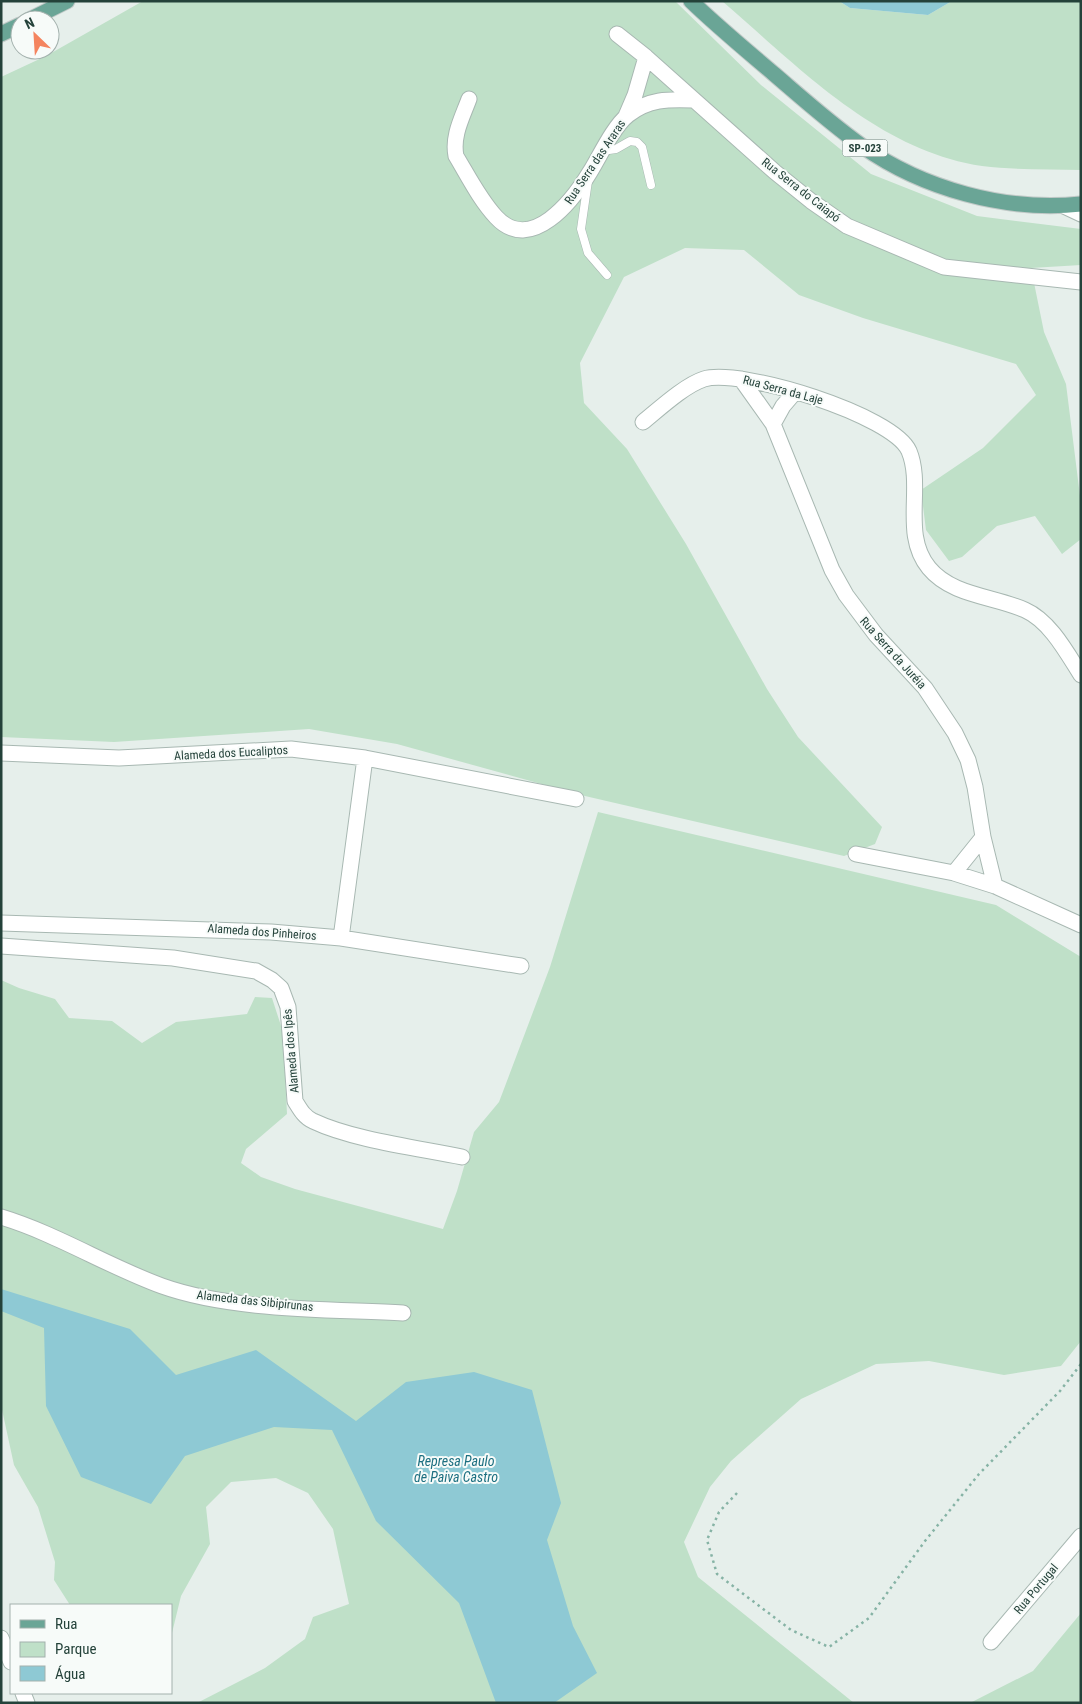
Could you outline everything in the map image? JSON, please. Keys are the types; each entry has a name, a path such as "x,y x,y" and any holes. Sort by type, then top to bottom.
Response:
{"main road":[{"path":"49,10 67,1"},
{"name":"SP-023","path":"691,1 824,117 863,146 896,166 934,184 966,194 1029,205 1064,206 1081,204"}],"street":[{"name":"Rua Serra do Caiapó","path":"616,34 646,57 692,100 811,201 847,226 944,267 1081,282"},
{"name":"Rua Serra das Araras","path":"469,99 456,134 454,146 456,156 496,217 506,225 516,228 540,226 554,218 568,203 626,116 635,95 646,57"},
{"name":"Rua Serra das Araras","path":"626,116 649,102 660,99 692,100"},
{"path":"1064,206 1081,214"},
{"name":"Rua Serra da Laje","path":"643,422 693,384 704,379 741,379 796,392 855,412 893,433 908,449 914,468 913,520 918,542 928,566 935,574 963,590 1026,610 1041,621 1060,643 1081,675"},
{"name":"Rua Serra da Juréia","path":"741,379 773,424 832,570 846,595 876,635 925,688 955,733 968,760 995,886"},
{"path":"773,424 783,406 796,392"},
{"name":"Alameda dos Eucaliptos","path":"1,753 119,758 291,749 365,758 576,799"},
{"path":"341,938 365,758"},
{"path":"954,873 983,837"},
{"path":"856,854 954,873 995,886 1081,925"},
{"name":"Alameda dos Pinheiros","path":"1,923 204,928 341,938 521,966"},
{"name":"Alameda dos Ipês","path":"1,946 173,958 256,971 272,980 281,988 288,1007 295,1101 302,1113 312,1120 352,1133 462,1157"},
{"name":"Alameda das Sibipirunas","path":"1,1217 88,1251 161,1285 192,1295 275,1306 403,1313"},
{"name":"Rua Portugal","path":"991,1642 1081,1536"},
{"path":"1,1638 10,1660"}],"lane":[{"path":"602,151 616,149 630,141 637,142 642,147 651,185"},
{"path":"590,172 581,229 588,253 607,275"}],"path":[{"path":"737,1493 719,1512 707,1540 717,1574 791,1630 829,1647 869,1618 925,1541 979,1474 1060,1391 1081,1364"}],"green space":[{"path":"143,1 675,1 761,85 871,174 977,216 1081,229 1081,265 1031,268 1044,332 1066,384 1081,504 1081,539 1062,554 1035,516 997,526 962,557 949,561 926,530 921,490 983,448 1036,395 1016,364 863,318 799,295 744,250 685,248 624,277 580,363 584,403 627,449 686,544 767,689 798,737 882,827 875,844 844,856 585,796 397,744 309,729 114,742 1,737 1,77 37,60 60,60 60,48"},
{"path":"722,1 839,1 850,8 928,15 952,1 1081,1 1081,170 1019,169 982,166 944,157 908,143 874,124 810,78"},
{"path":"598,812 996,905 1081,957 1081,1341 1061,1366 1004,1375 929,1361 876,1364 801,1399 731,1461 710,1487 684,1542 698,1577 854,1703 197,1703 265,1668 305,1639 313,1617 349,1604 333,1529 308,1493 276,1478 231,1482 206,1507 210,1544 181,1596 172,1633 172,1604 69,1604 54,1580 55,1562 38,1507 14,1465 1,1405 1,980 19,988 55,999 69,1018 112,1021 142,1043 176,1022 247,1014 255,997 272,998 283,1032 287,1114 246,1149 241,1163 261,1177 295,1189 443,1229 457,1191 474,1132 499,1102 550,967"},
{"path":"1081,1613 1081,1703 970,1703 1033,1671"}],"water":[{"path":"839,1 952,1 928,15 850,8"},
{"name":"Represa Paulo de Paiva Castro","path":"1,1289 130,1329 176,1375 256,1350 356,1421 406,1382 474,1372 532,1390 561,1503 547,1540 573,1626 597,1673 554,1703 496,1703 459,1603 376,1521 332,1430 274,1427 185,1456 151,1504 81,1477 46,1406 44,1328 1,1311"}]}
